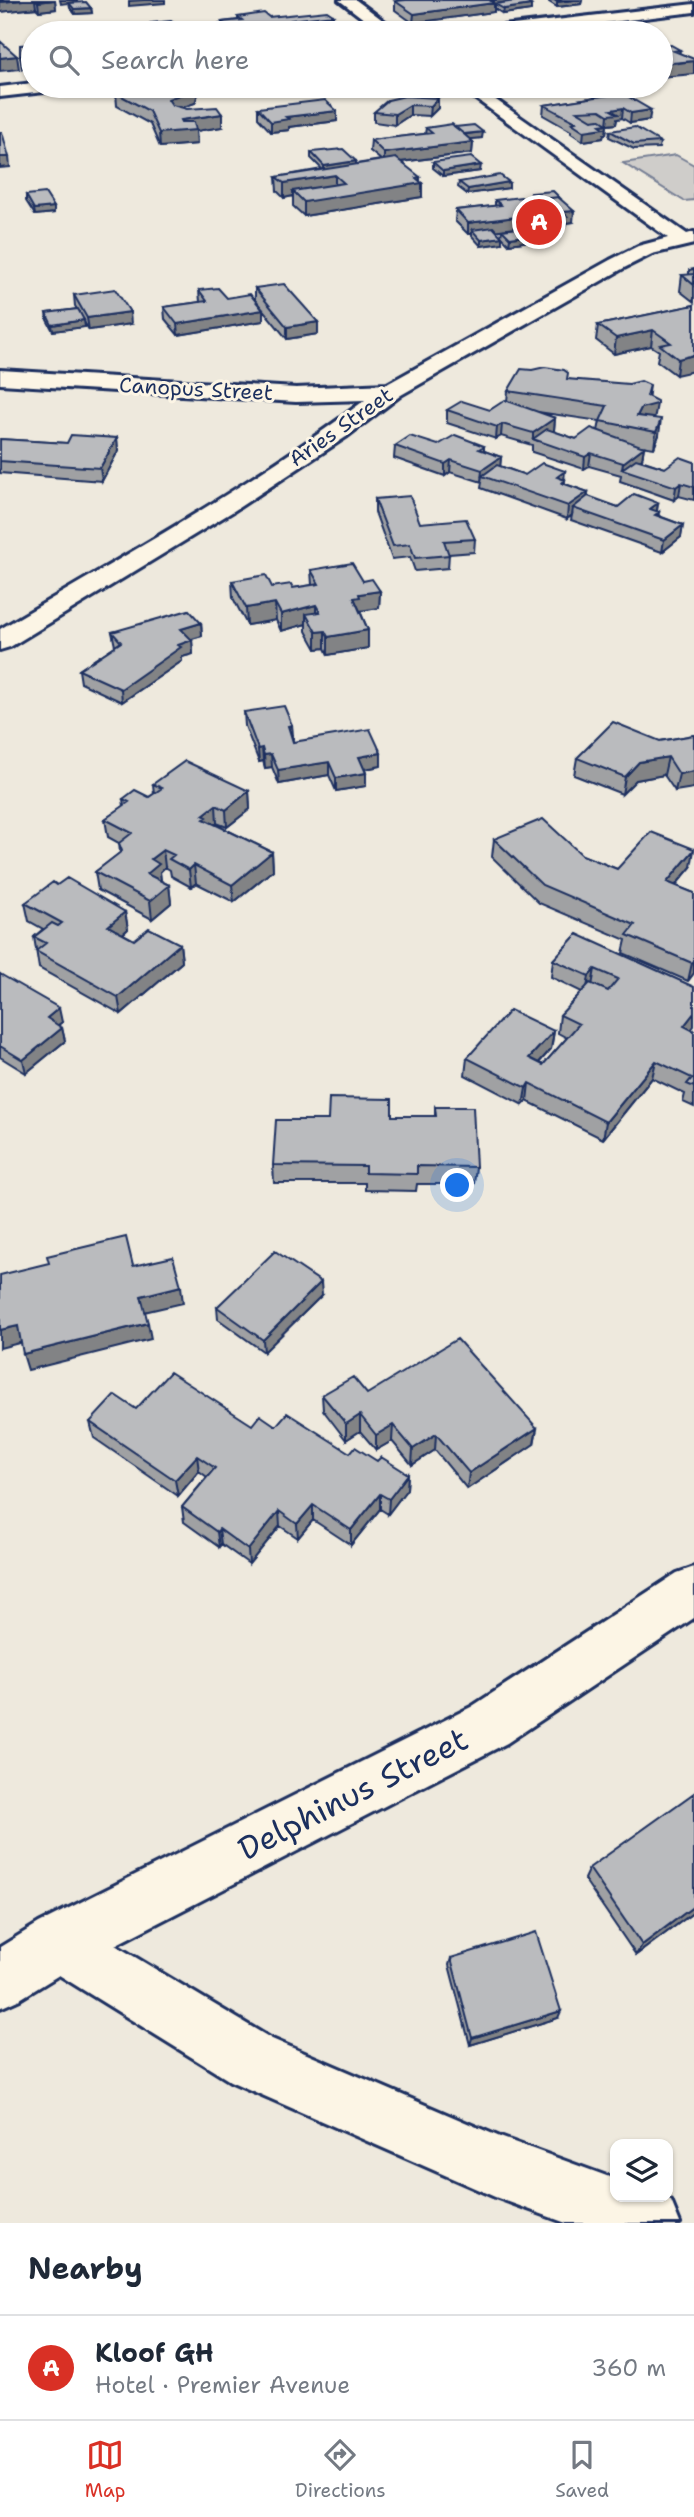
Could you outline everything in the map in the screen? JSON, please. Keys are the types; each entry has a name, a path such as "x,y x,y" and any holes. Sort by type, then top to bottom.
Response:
{"street":[{"path":"346,0 375,21"},
{"path":"586,21 694,8"},
{"path":"0,92 21,90"},
{"path":"483,98 688,239"},
{"name":"Aries Street","path":"0,641 234,499 338,432 393,390 617,264 645,250 688,239"},
{"name":"Canopus Street","path":"0,377 296,395 360,394 393,390"},
{"name":"Delphinus Street","path":"0,1979 59,1943 489,1726 694,1590"},
{"path":"59,1943 251,2060 495,2166 649,2223"}],"shaded area":[{"path":"676,155 694,165 694,200 684,201 623,163"}],"building":[{"path":"489,0 494,3 414,14 395,1"},
{"path":"523,0 531,5 504,9 495,4"},
{"path":"86,2 91,8 74,9 69,3"},
{"path":"327,11 333,15 293,21 232,21 242,20 238,17 264,13 269,17"},
{"path":"0,41 17,56 0,58"},
{"path":"673,46 680,50 674,51 694,61 673,63"},
{"path":"125,98 171,98 168,99 172,105 187,109 217,107 222,114 181,120 194,122 196,130 159,133 149,111"},
{"path":"438,98 431,106 410,105 395,114 374,112 388,100"},
{"path":"590,98 631,98 651,110 631,113 623,108 611,110 618,114 608,115 600,110 577,111 592,120 599,119 607,124 600,125 604,128 584,131 572,123 576,122 544,105"},
{"path":"325,100 337,111 286,117 289,119 271,122 258,108"},
{"path":"452,124 473,142 384,153 371,140 432,133 426,128"},
{"path":"474,125 483,132 464,134 455,127"},
{"path":"635,127 660,142 634,144 610,131"},
{"path":"2,132 9,157 0,157"},
{"path":"343,149 356,161 324,166 311,152"},
{"path":"471,157 481,165 443,171 433,162"},
{"path":"396,158 420,177 416,178 422,183 304,202 293,191 344,183 335,175 284,183 276,177"},
{"path":"500,175 509,182 468,189 459,182"},
{"path":"553,191 562,200 558,197 538,200 531,193"},
{"path":"45,193 54,207 34,209 26,195"},
{"path":"521,197 527,201 558,197 574,211 562,212 567,216 539,220 533,215 468,223 456,210 501,205 495,200"},
{"path":"544,225 552,232 510,238 502,230"},
{"path":"493,227 502,237 481,240 472,230"},
{"path":"694,274 694,285 682,275"},
{"path":"284,284 318,322 287,327 255,288"},
{"path":"218,288 227,298 250,294 263,310 177,324 164,307 207,301 199,290"},
{"path":"115,289 130,312 87,318 74,295"},
{"path":"694,305 694,355 678,359 660,345 671,343 653,330 616,338 598,325"},
{"path":"78,309 84,320 52,325 46,313"},
{"path":"545,367 564,370 568,373 567,379 629,384 641,381 650,385 647,396 657,401 657,404 641,408 637,416 661,419 656,432 600,421 607,406 508,391 521,369"},
{"path":"505,400 555,418 533,433 502,424 497,427 447,410 462,401 490,410"},
{"path":"591,428 644,447 623,463 591,453 585,457 533,439 547,429 576,439"},
{"path":"71,435 117,438 100,468 0,461 0,439 67,443"},
{"path":"455,435 484,446 479,449 501,457 482,470 451,460 445,464 395,446 410,436 438,445"},
{"path":"680,457 694,462 694,487 681,483 676,487 622,469 636,459 665,468"},
{"path":"542,463 565,471 557,477 565,480 562,483 588,492 568,506 482,476 497,465 525,475"},
{"path":"634,494 658,503 650,509 659,512 655,515 683,525 664,540 573,508 588,496 618,507"},
{"path":"410,496 420,523 466,519 475,539 444,541 449,555 415,558 410,544 393,546 375,499"},
{"path":"352,563 363,581 372,579 380,591 359,594 360,597 354,598 368,630 328,637 325,631 316,632 306,614 320,612 316,605 281,614 275,603 246,608 232,581 266,575 272,587 291,584 293,588 319,584 311,570"},
{"path":"189,610 201,623 181,629 192,640 178,645 181,647 121,689 79,670 121,642 112,632"},
{"path":"284,706 292,725 288,726 293,742 370,729 381,753 359,757 366,773 336,778 329,762 278,770 271,754 264,755 262,748 258,749 244,712"},
{"path":"613,722 660,741 694,735 694,771 679,774 668,757 639,762 625,777 577,758"},
{"path":"185,761 249,791 226,810 216,805 203,815 207,817 204,819 272,852 232,885 194,865 189,870 169,859 174,855 163,850 151,859 159,864 147,874 169,885 150,901 95,872 122,851 119,843 132,833 105,819 129,802 123,799 135,790 149,797 162,788 153,784"},
{"path":"543,819 582,855 617,869 651,832 694,849 667,882 694,893 694,961 692,963 627,935 635,925 542,885 494,839"},
{"path":"67,878 125,912 108,926 134,940 149,928 180,944 118,997 36,951 46,943 34,937 52,923 58,926 62,923 25,903 53,882 57,885"},
{"path":"577,934 694,987 694,1013 684,1026 694,1031 694,1087 687,1084 692,1078 656,1061 606,1122 529,1083 526,1088 467,1058 510,1010 554,1031 529,1058 543,1065 579,1024 560,1015 590,983 608,991 618,979 595,969 589,976 553,960"},
{"path":"0,974 59,1008 47,1018 62,1028 23,1060 0,1046"},
{"path":"329,1098 392,1099 392,1116 436,1116 435,1107 473,1107 476,1167 417,1166 417,1174 365,1173 365,1166 273,1165 276,1120 328,1120"},
{"path":"126,1237 133,1266 173,1257 181,1286 141,1296 148,1323 23,1354 18,1326 0,1330 0,1275 49,1263 47,1256"},
{"path":"275,1251 321,1282 263,1340 217,1307"},
{"path":"457,1339 537,1428 469,1473 436,1434 413,1449 393,1425 376,1435 360,1415 346,1424 322,1395 353,1377 367,1394"},
{"path":"170,1372 252,1425 260,1415 276,1426 287,1413 350,1453 355,1447 377,1461 381,1457 408,1474 389,1499 380,1494 351,1530 313,1505 297,1524 279,1511 248,1550 182,1507 215,1468 197,1456 175,1480 90,1422 115,1395 136,1409"},
{"path":"694,1793 694,1906 642,1945 589,1868"},
{"path":"536,1932 561,2011 472,2038 451,1958"}],"place":[{"name":"Kloof GH","path":"539,222"}]}
